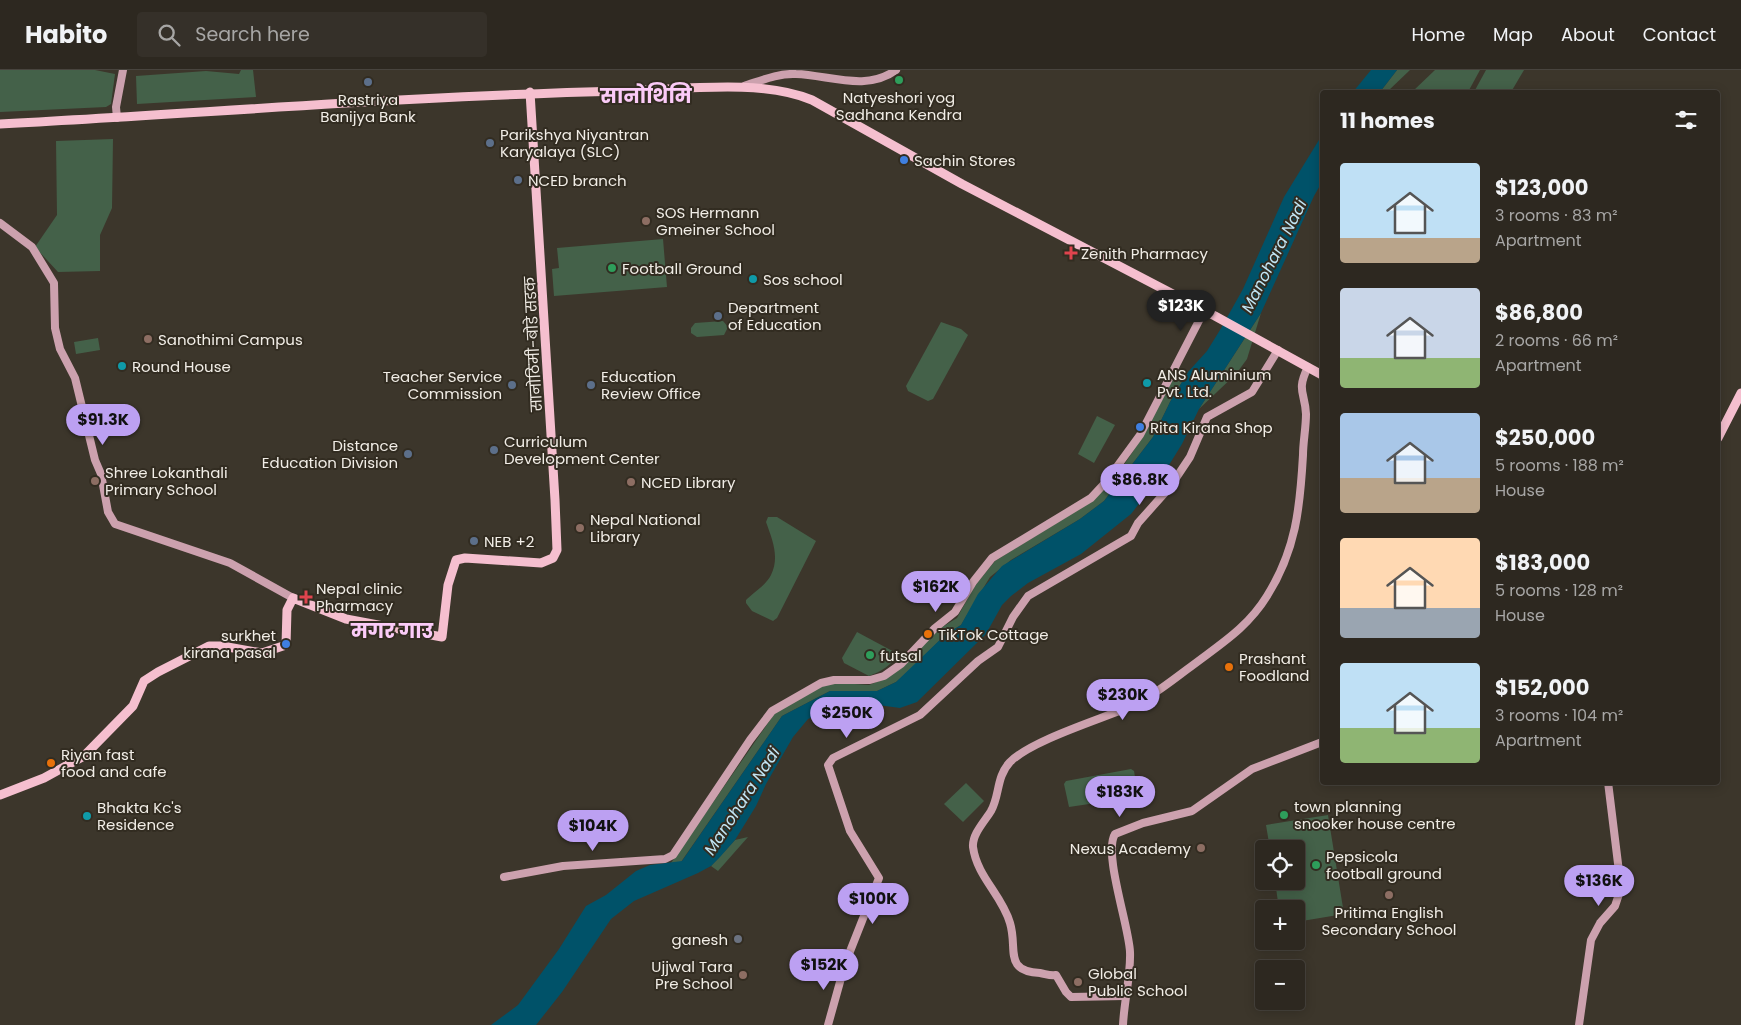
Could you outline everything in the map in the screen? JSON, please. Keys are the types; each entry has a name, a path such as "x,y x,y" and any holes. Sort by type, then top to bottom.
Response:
{"main road":[{"path":"0,124 530,92 740,88 790,93 812,100 962,184 1215,316 1320,374"},
{"name":"सानोठिमी-बोडे सडक","path":"293,598 346,619 442,638 448,585 456,560 465,558 541,563 550,561 556,554 546,333 530,92"},
{"path":"1720,434 1741,393"},
{"path":"0,795 44,778 84,756 128,711 137,698 144,681 158,672 209,646 222,646 262,653 286,645 287,610 293,598"}],"street":[{"path":"117,118 116,107 123,70"},
{"path":"740,88 765,78 788,74 866,81 883,78 896,70"},
{"path":"0,223 32,247 54,283 55,328 60,349 75,378 95,460 101,474 108,512 115,524 230,562 293,598"},
{"path":"504,877 563,866 665,859 673,855 750,740 772,711 821,683 834,680 870,680 884,676 901,664 935,628 956,612 973,582 992,558 1091,498 1106,483 1140,435 1204,311"},
{"path":"828,1025 842,972 879,878 850,831 828,765 833,758 920,715 978,662 998,647 1012,617 1028,596 1131,536 1138,523 1170,487 1190,457 1207,417 1252,392 1278,350"},
{"path":"1124,996 1071,997 1056,975 1028,973 1020,969 1014,957 1012,929 1008,913 1000,898 985,881 975,854 973,838 993,807 1000,775 1010,762 1020,754 1049,740 1127,708 1159,691 1216,647 1228,641 1266,599 1286,560 1298,522 1306,413 1301,389 1308,367"},
{"path":"1123,1025 1124,996 1130,952 1112,858 1112,840 1115,834 1143,823 1192,811 1252,769 1320,743"},
{"path":"1579,1025 1591,940 1600,923 1615,906 1622,888 1608,785"}],"green space":[{"path":"0,70 95,70 115,74 111,104 106,107 0,112"},
{"path":"241,70 253,70 256,97 137,104 136,76 206,71 239,74"},
{"path":"1397,70 1410,70 1389,90 1382,90"},
{"path":"1435,70 1480,70 1469,90 1414,90"},
{"path":"1486,70 1524,70 1512,90 1475,90"},
{"path":"113,139 112,208 100,235 100,271 58,272 35,247 57,215 56,141"},
{"name":"Football Ground","path":"663,239 667,287 554,296 552,269 559,268 557,248"},
{"path":"1261,313 1247,359 1236,374 1199,409"},
{"path":"723,321 728,327 724,335 697,337 691,333 691,328 695,323"},
{"path":"941,322 961,329 968,335 933,399 928,401 908,391 906,386"},
{"path":"98,338 100,350 76,354 74,342"},
{"path":"1188,372 1170,402 1153,437 1104,501 1080,519 1011,560 990,577 961,625 946,634 896,682 877,691 830,691 782,716 681,862 671,863 775,713 823,685 841,683 869,685 884,679 902,667 939,629 957,618 974,587 995,561 1089,503 1103,490 1138,444 1175,375"},
{"path":"1097,416 1115,425 1094,463 1078,454"},
{"path":"768,517 777,517 816,541 777,618 773,621 752,611 746,603 746,600 769,578 774,568 773,541 766,522"},
{"path":"857,632 898,654 885,668 869,676 844,663 842,658"},
{"path":"1131,769 1134,771 1138,794 1136,797 1069,807 1064,784 1066,781"},
{"path":"966,783 984,801 963,822 944,804"},
{"name":"Pepsicola football ground","path":"1328,815 1344,914 1305,920 1305,900 1278,900 1276,890 1305,890 1305,840 1268,840 1266,825"},
{"path":"748,837 718,871 711,866 735,840"}],"water":[{"path":"1371,70 1397,70 1382,90 1355,90"},
{"name":"Manohara Nadi","path":"1320,138 1320,186 1261,313 1199,409 1182,444 1169,465 1131,514 1081,554 1028,583 1011,596 1002,605 986,634 917,702 900,708 878,705 831,709 808,719 793,737 766,784 756,806 735,840 711,866 634,901 611,919 562,992 536,1025 491,1025 518,1005 559,949 586,906 606,895 636,871 650,865 682,861 782,716 830,691 877,691 896,682 946,634 961,625 978,594 1002,566 1080,519 1104,501 1153,437 1170,402 1188,372 1207,351 1220,330 1243,289 1284,197"}],"place":[{"name":"Natyeshori yog Sadhana Kendra","path":"899,80"},
{"name":"Rastriya Banijya Bank","path":"368,82"},
{"name":"Parikshya Niyantran Karyalaya (SLC)","path":"490,143"},
{"name":"Sachin Stores","path":"904,160"},
{"name":"NCED branch","path":"518,180"},
{"name":"SOS Hermann Gmeiner School","path":"646,221"},
{"name":"Zenith Pharmacy","path":"1071,253"},
{"name":"Football Ground","path":"612,268"},
{"name":"Sos school","path":"753,279"},
{"name":"Department of Education","path":"718,316"},
{"name":"Sanothimi Campus","path":"148,339"},
{"name":"Round House","path":"122,366"},
{"name":"ANS Aluminium Pvt. Ltd.","path":"1147,383"},
{"name":"Teacher Service Commission","path":"512,385"},
{"name":"Education Review Office","path":"591,385"},
{"name":"Rita Kirana Shop","path":"1140,427"},
{"name":"Curriculum Development Center","path":"494,450"},
{"name":"Distance Education Division","path":"408,454"},
{"name":"Shree Lokanthali Primary School","path":"95,481"},
{"name":"NCED Library","path":"631,482"},
{"name":"Nepal National Library","path":"580,528"},
{"name":"NEB +2","path":"474,541"},
{"name":"Nepal clinic Pharmacy","path":"306,597"},
{"name":"TikTok Cottage","path":"928,634"},
{"name":"surkhet kirana pasal","path":"286,644"},
{"name":"futsal","path":"870,655"},
{"name":"Prashant Foodland","path":"1229,667"},
{"name":"Riyan fast food and cafe","path":"51,763"},
{"name":"town planning snooker house centre","path":"1284,815"},
{"name":"Bhakta Kc's Residence","path":"87,816"},
{"name":"Nexus Academy","path":"1201,848"},
{"name":"Pepsicola football ground","path":"1316,865"},
{"name":"Pritima English Secondary School","path":"1389,895"},
{"name":"ganesh","path":"738,939"},
{"name":"Ujjwal Tara Pre School","path":"743,975"},
{"name":"Global Public School","path":"1078,982"}],"district":[{"name":"सानोथिमि","path":"646,96"},
{"name":"मगर गाउ","path":"392,631"}]}
